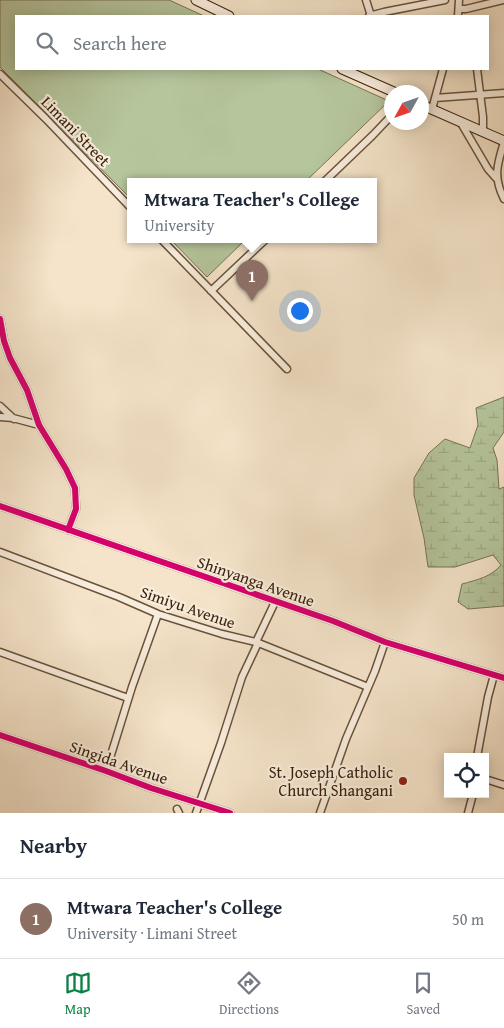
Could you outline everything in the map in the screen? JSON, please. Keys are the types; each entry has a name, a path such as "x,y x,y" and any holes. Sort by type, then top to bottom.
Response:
{"street":[{"path":"196,0 227,15"},
{"path":"366,0 370,15"},
{"path":"374,15 421,3 444,0"},
{"path":"459,0 466,15"},
{"path":"459,15 462,9 503,0"},
{"path":"344,70 384,88"},
{"path":"432,109 443,70"},
{"path":"477,70 483,117 482,131"},
{"name":"Limani Street","path":"0,74 46,118 127,204"},
{"path":"435,98 504,92"},
{"path":"429,108 504,142 497,166 496,178 504,199"},
{"path":"460,121 488,169 496,178"},
{"path":"328,178 384,123"},
{"path":"165,243 288,369"},
{"path":"212,291 262,243"},
{"path":"0,319 4,342 10,358 27,390 39,425 66,469 74,488 76,509 68,530"},
{"path":"0,406 15,419"},
{"path":"0,417 39,425"},
{"name":"Shinyanga Avenue","path":"0,506 340,623 385,642 504,678"},
{"name":"Simiyu Avenue","path":"0,552 119,597 158,614 257,643 368,687"},
{"path":"196,813 239,685 275,602"},
{"path":"106,770 128,698 158,614"},
{"path":"320,813 346,739 385,642"},
{"path":"0,652 128,698"},
{"path":"478,753 494,675"},
{"name":"Singida Avenue","path":"0,735 106,770 150,788 230,813"},
{"path":"489,780 504,785"},
{"path":"468,813 472,798"}],"green space":[{"path":"0,0 169,0 202,15 15,15 15,70 320,70 384,99 384,106 309,178 127,178 127,195 0,67"},
{"path":"174,243 242,243 207,277"},
{"path":"504,397 504,432 493,448 497,460 499,489 504,487 504,606 468,609 458,602 462,584 488,575 501,565 493,555 455,567 428,567 424,538 414,495 414,478 429,453 445,439 470,448 478,425 476,408"}],"cycle path":[{"path":"0,319 4,341 10,358 27,390 39,425 66,469 75,488 76,509 68,530"},
{"path":"0,506 333,621 385,642 504,678"},
{"path":"0,735 151,788 230,813"}],"place":[{"name":"Mtwara Teacher's College","path":"252,301"},
{"name":"St. Joseph Catholic Church Shangani","path":"403,781"}]}
